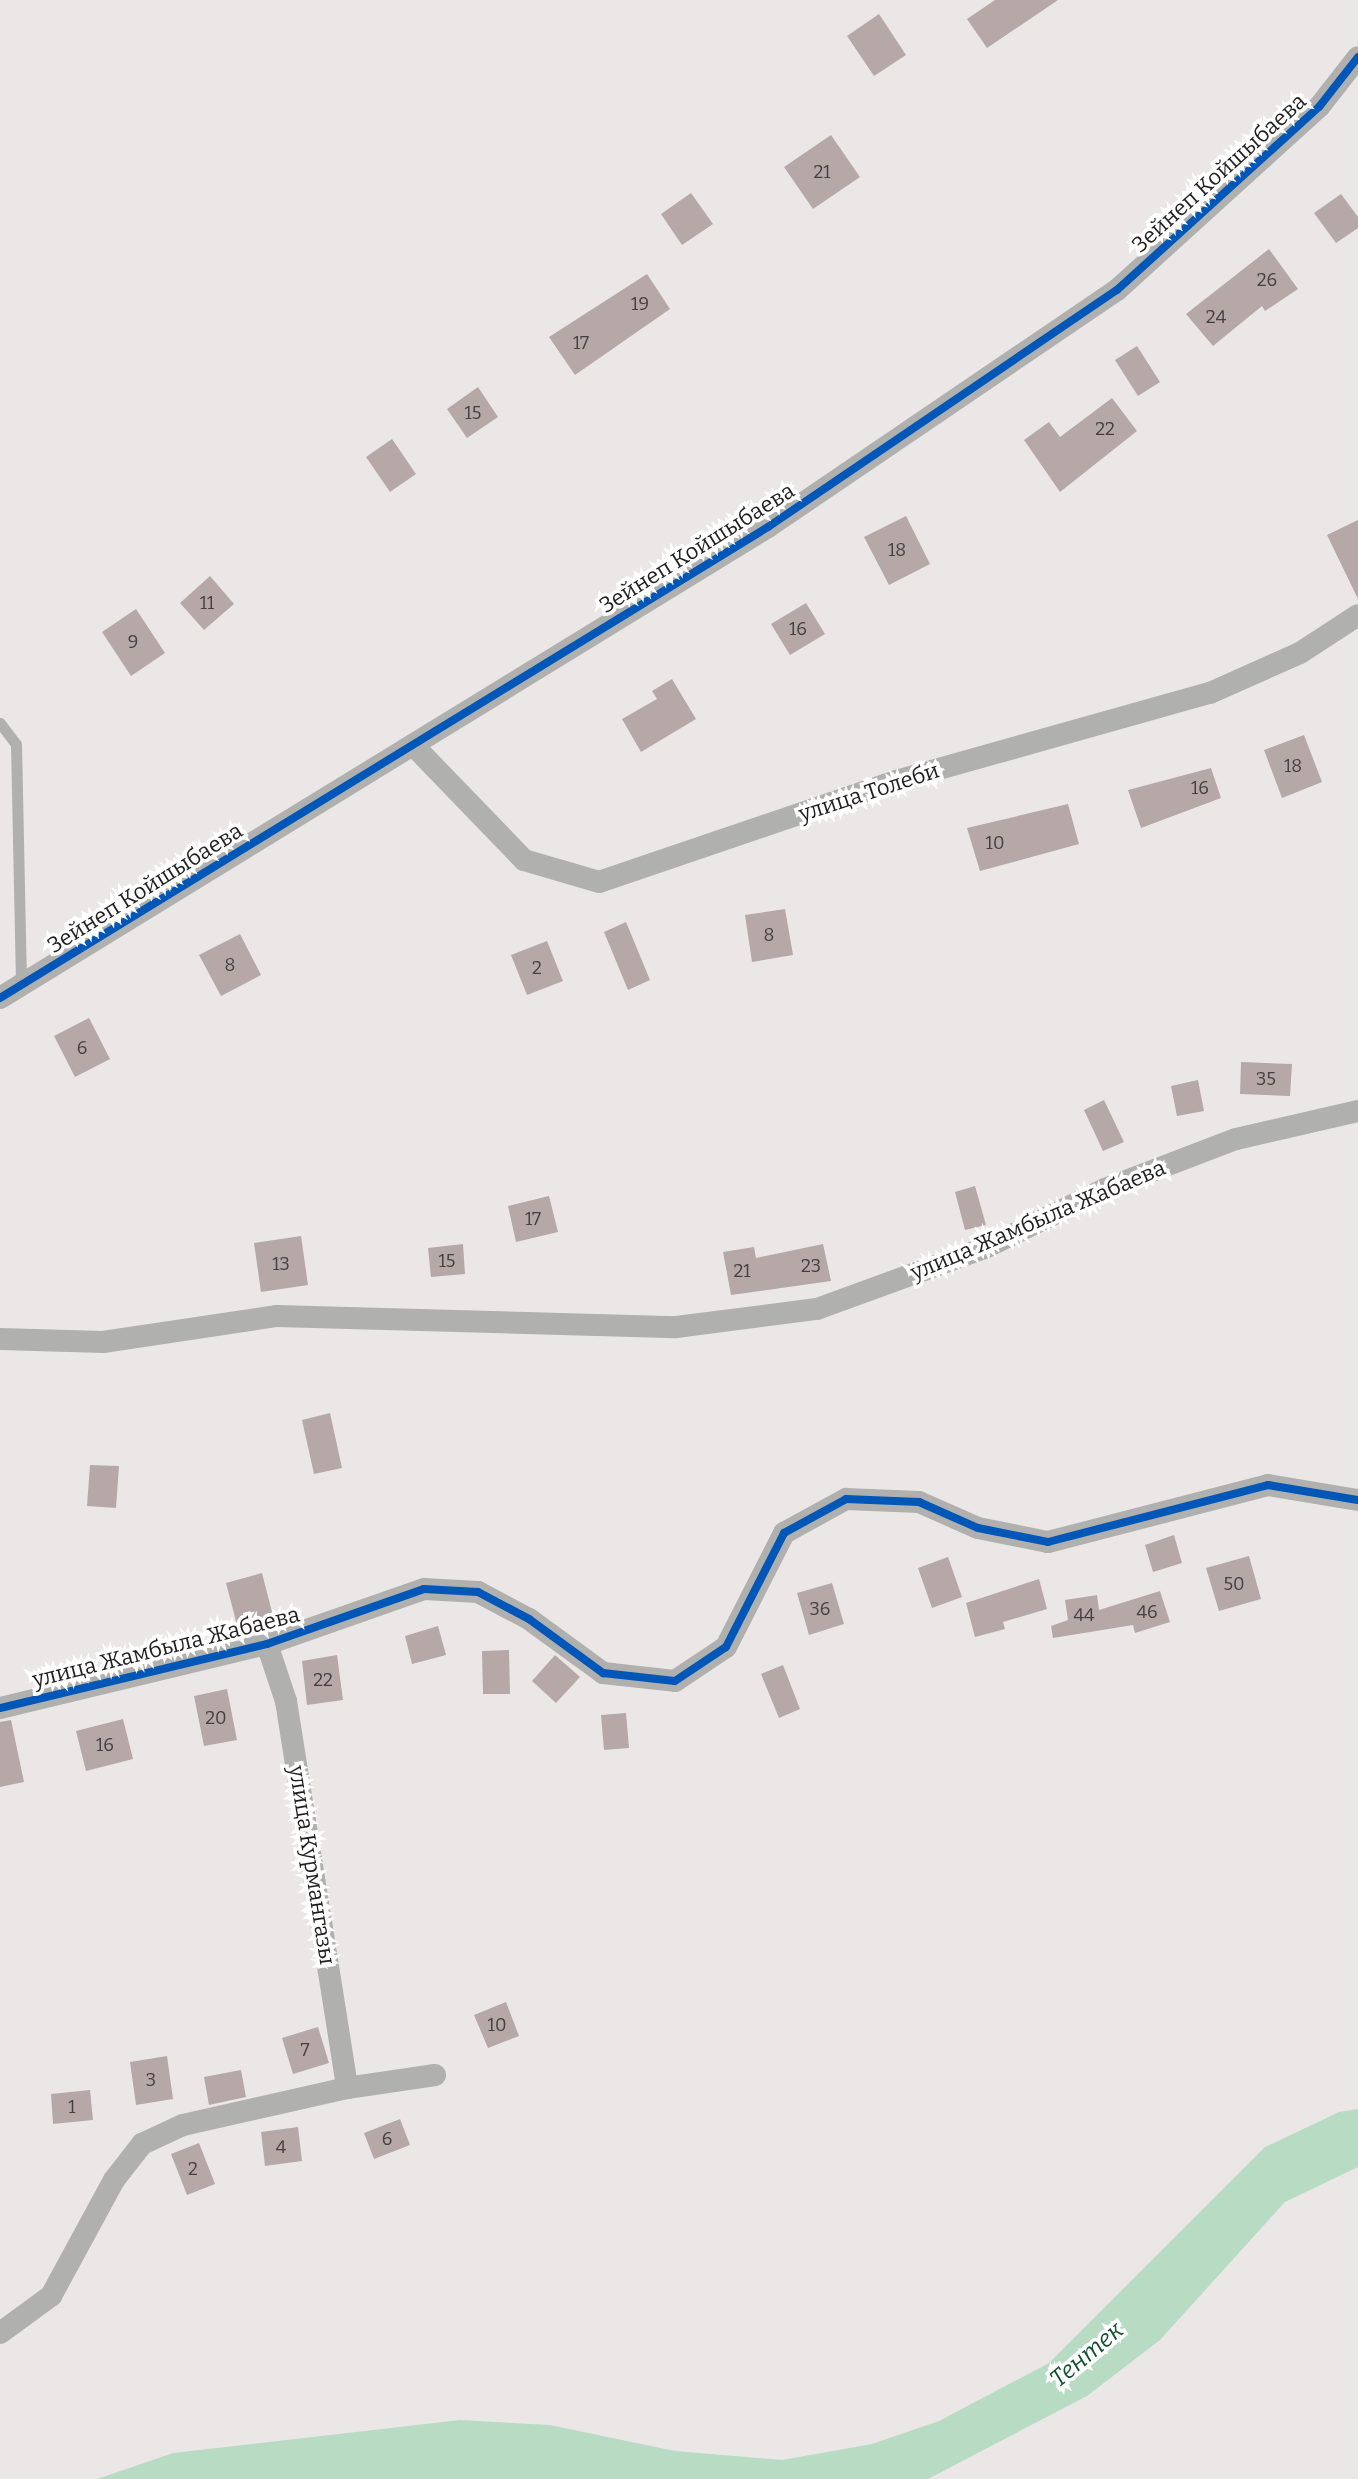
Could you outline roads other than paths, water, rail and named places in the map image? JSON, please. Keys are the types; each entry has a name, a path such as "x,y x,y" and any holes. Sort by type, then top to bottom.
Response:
{"street":[{"name":"Зейнеп Койшыбаева","path":"0,998 768,527 1117,290 1319,107 1358,57"},
{"name":"улица Толеби","path":"413,745 524,860 599,882 896,781 1210,693 1300,653 1358,615"},
{"name":"улица Жамбыла Жабаева","path":"0,1339 103,1342 277,1316 676,1327 817,1309 985,1248 1105,1189 1236,1139 1358,1111"},
{"name":"улица Жамбыла Жабаева","path":"0,1708 267,1644 424,1589 478,1592 529,1619 603,1673 675,1681 726,1647 784,1533 846,1499 919,1502 978,1528 1048,1542 1268,1485 1358,1500"},
{"name":"улица Курмангазы","path":"267,1644 286,1701 347,2088"},
{"path":"0,2333 51,2296 114,2180 142,2144 183,2125 347,2088 435,2075"}],"lane":[{"path":"0,723 16,744 21,985"}],"water":[{"name":"Тентек","path":"1358,2109 1358,2167 1285,2202 1160,2340 1087,2396 928,2479 97,2479 173,2453 460,2420 550,2425 675,2451 782,2460 872,2444 939,2421 1049,2363 1265,2147 1339,2112"}]}
